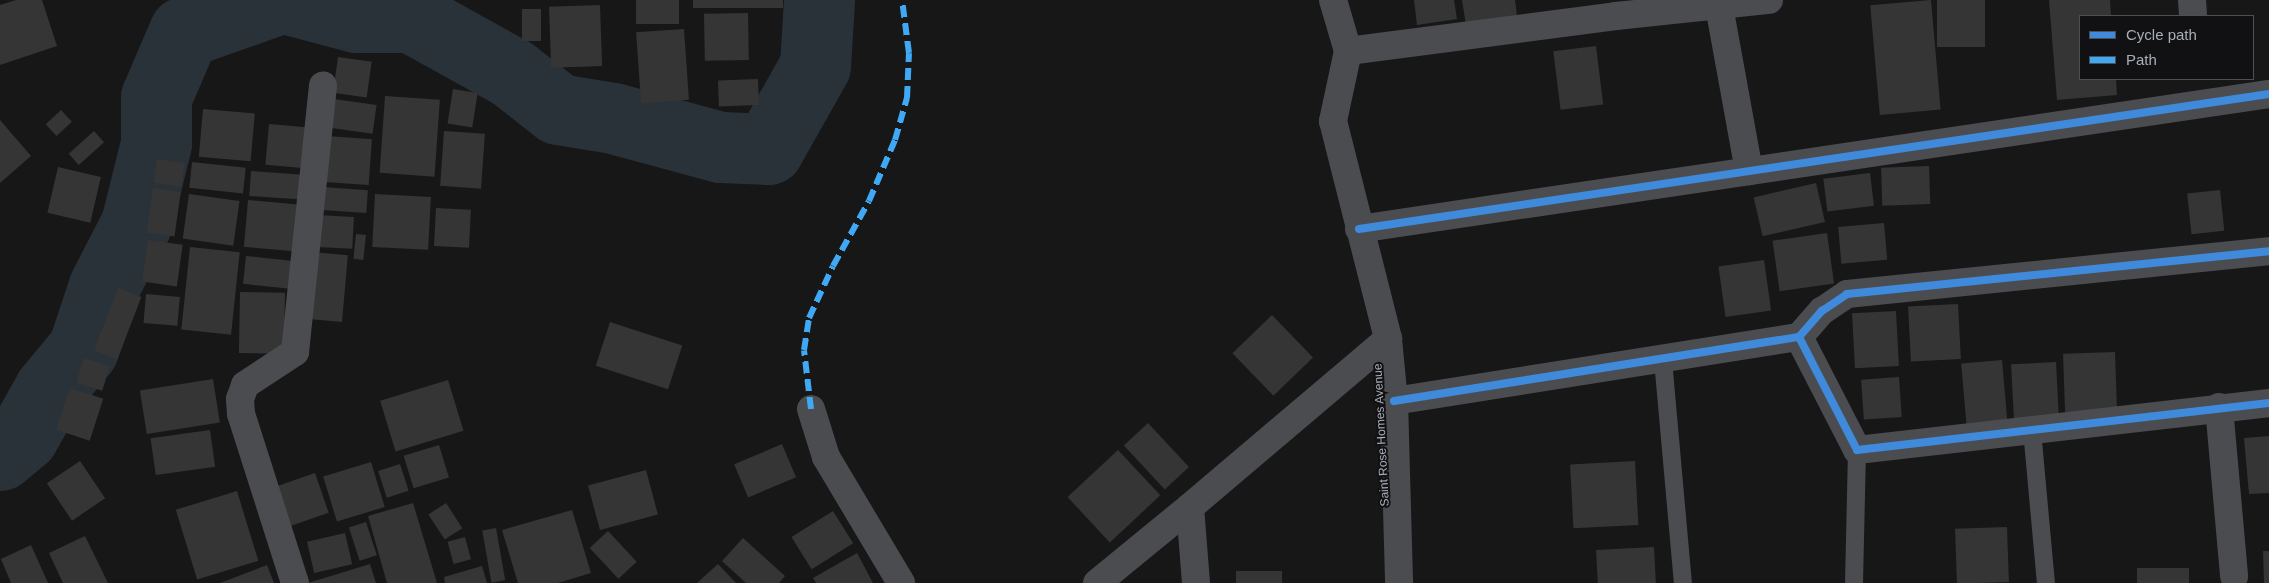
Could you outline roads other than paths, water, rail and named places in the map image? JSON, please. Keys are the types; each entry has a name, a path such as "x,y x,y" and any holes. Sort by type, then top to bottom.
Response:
{"street":[{"name":"Saint Rose Homes Avenue","path":"1333,0 1348,51 1333,121 1388,339 1394,401 1399,583"},
{"path":"1348,51 1614,8 1718,6 1769,0"},
{"path":"2192,0 2193,15"},
{"path":"1718,6 1749,171"},
{"path":"295,583 241,414 240,399 245,385 295,352 323,85"},
{"path":"1359,229 1749,171 2200,91 2269,94"},
{"path":"1394,401 1799,337 1822,311 1846,294 2269,251"},
{"path":"1799,337 1858,450 2219,407 2269,403"},
{"path":"1097,583 1190,507 1388,339"},
{"path":"2219,407 2234,576"},
{"path":"811,409 826,457 901,583"},
{"path":"1190,507 1196,583"}],"lane":[{"path":"1663,360 1683,583"},
{"path":"2032,430 2046,583"},
{"path":"1854,583 1858,450"}],"waterway":[{"path":"0,455 23,436 49,390 83,349 104,286 136,224 156,143 156,97 184,32 275,0"},
{"path":"292,0 356,17 411,17 512,73 558,109 613,118 720,147 768,149 815,66 819,0"}]}
